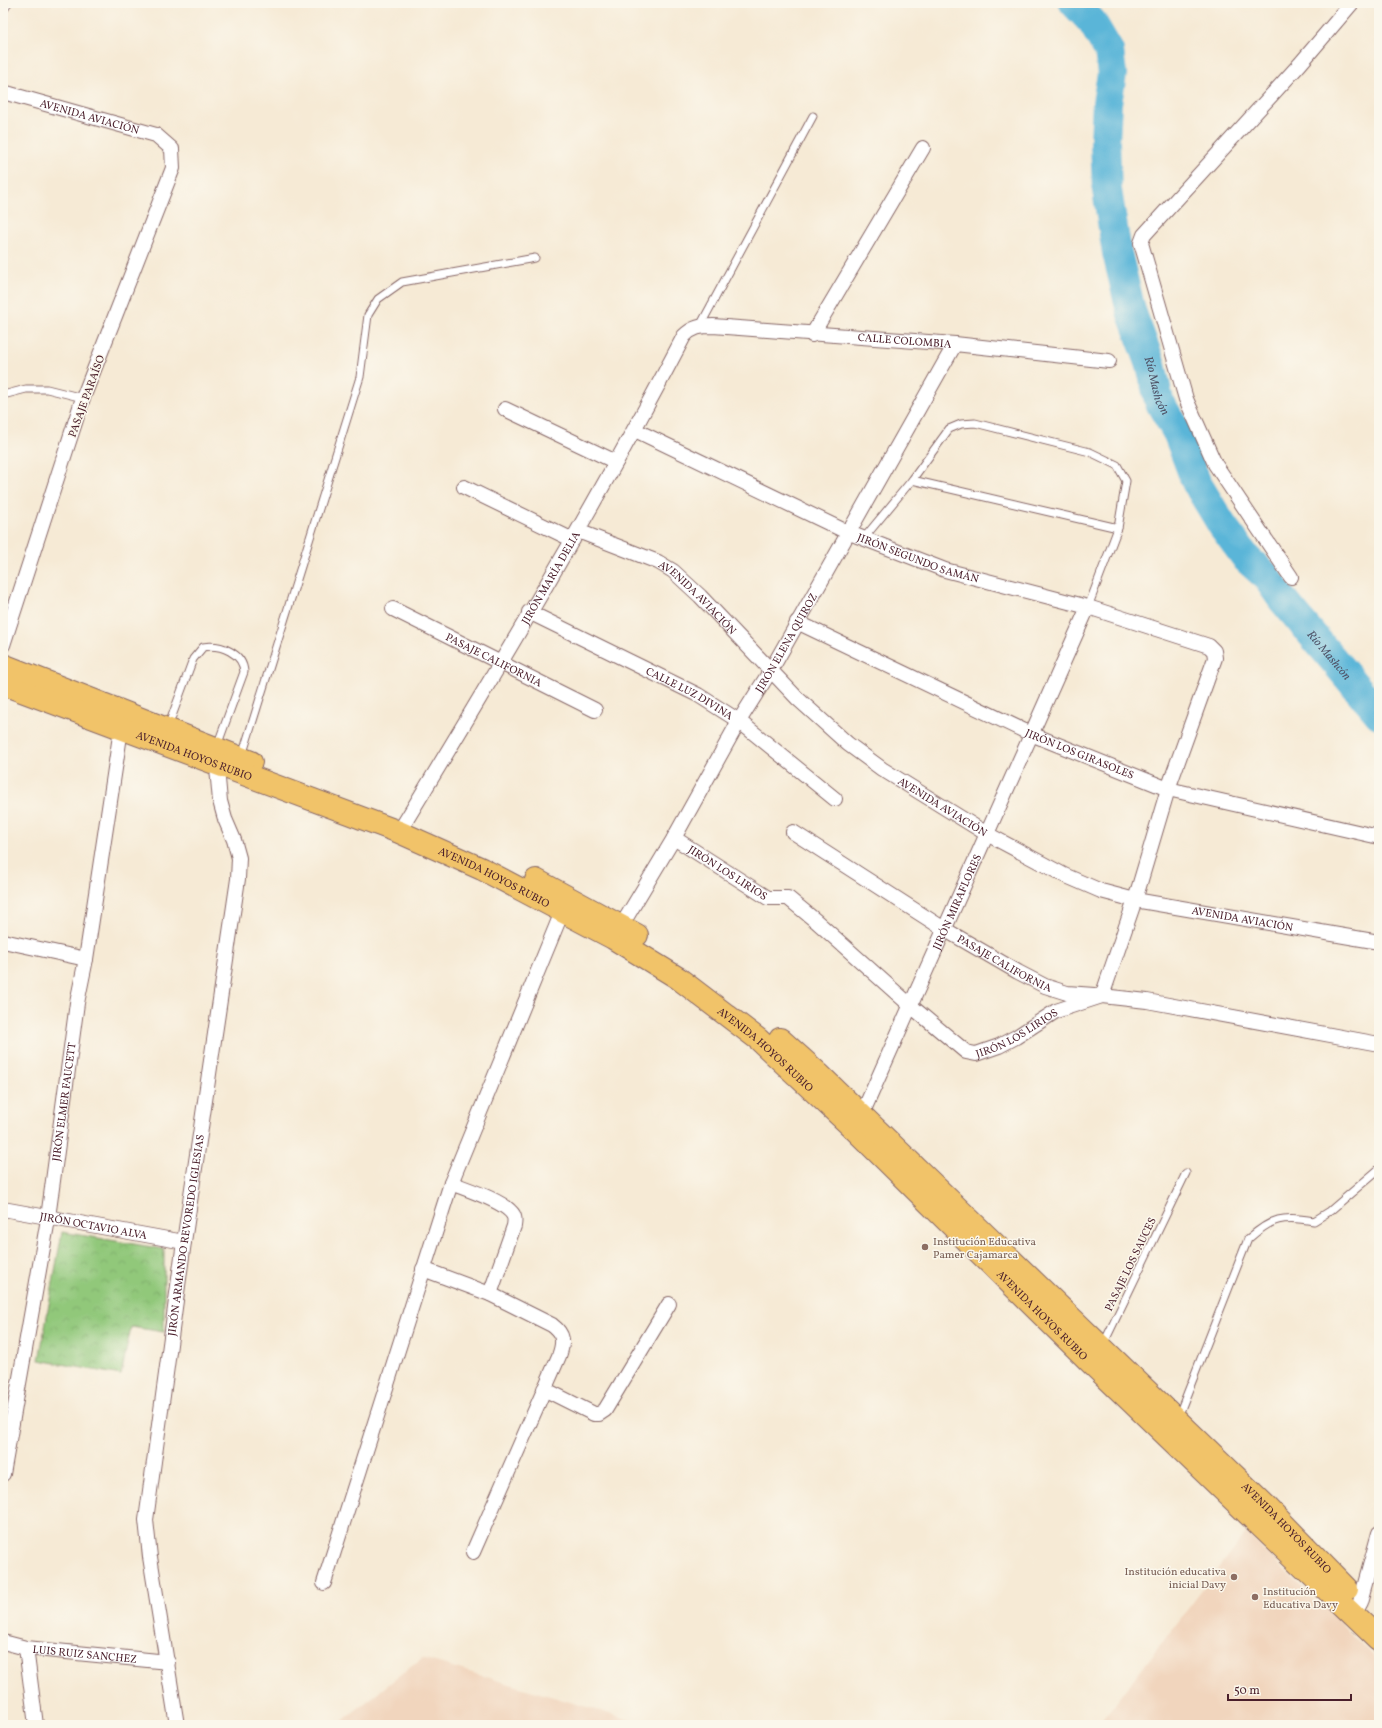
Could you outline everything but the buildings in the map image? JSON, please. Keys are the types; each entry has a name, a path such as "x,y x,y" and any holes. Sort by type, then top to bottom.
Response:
{"main road":[{"name":"AVENIDA HOYOS RUBIO","path":"3,665 168,730 216,757 242,758 402,826 562,912 618,932"},
{"name":"AVENIDA HOYOS RUBIO","path":"3,684 121,729 216,757 504,863 618,932 684,965 733,1000 819,1074 858,1123 1173,1430 1266,1506 1356,1609 1379,1640"},
{"name":"AVENIDA HOYOS RUBIO","path":"1356,1609 1379,1620"}],"street":[{"path":"1291,578 1215,464 1186,399 1141,243 1144,235 1300,64 1352,3"},
{"name":"AVENIDA AVIACIÓN","path":"3,92 156,135 172,149"},
{"path":"812,335 923,148"},
{"name":"PASAJE PARAÍSO","path":"3,645 83,398 173,168 172,149"},
{"name":"CALLE COLOMBIA","path":"700,326 955,344 1109,361"},
{"name":"JIRÓN MARÍA DELIA","path":"402,826 575,535 635,430 684,336 691,329 700,326"},
{"name":"JIRÓN ELENA QUIROZ","path":"618,932 674,838 739,721 771,670 955,344"},
{"path":"505,409 616,462"},
{"name":"JIRÓN SEGUNDO SAMÁN","path":"635,430 848,532 945,570 1088,608 1209,646 1214,651 1215,658 1168,789"},
{"name":"AVENIDA AVIACIÓN","path":"464,487 575,535 658,562 673,571 700,596 797,698 853,748 882,769 987,834 1070,877 1101,891 1135,900 1379,942"},
{"name":"JIRÓN MIRAFLORES","path":"858,1123 1088,608"},
{"name":"PASAJE CALIFORNIA","path":"393,609 595,710"},
{"name":"CALLE LUZ DIVINA","path":"529,612 680,686 739,721 835,799"},
{"name":"JIRÓN LOS GIRASOLES","path":"797,622 1031,734 1168,789 1379,837"},
{"name":"JIRÓN ELMER FAUCETT","path":"3,1474 48,1217 78,1003 121,729"},
{"name":"JIRÓN ARMANDO REVOREDO IGLESIAS","path":"177,1725 150,1558 146,1520 184,1242 238,878 239,858 220,801 216,757"},
{"path":"1102,996 1135,900 1168,789"},
{"name":"PASAJE CALIFORNIA","path":"793,832 944,929 1018,972 1046,986 1066,993 1102,996"},
{"name":"JIRÓN LOS LIRIOS","path":"674,838 768,898 788,898 966,1052 976,1054 1016,1037 1056,1011 1102,996 1147,1001 1379,1044"},
{"path":"324,1582 451,1182 562,912"},
{"path":"3,941 86,959"},
{"path":"451,1182 501,1204 511,1212 515,1218 514,1226 490,1294"},
{"name":"JIRÓN OCTAVIO ALVA","path":"3,1209 184,1242"},
{"path":"423,1269 490,1294 552,1325 559,1330 563,1337 563,1345 473,1552"},
{"path":"544,1389 594,1414 599,1414 605,1410 669,1304"},
{"path":"1356,1609 1379,1533"},
{"name":"LUIS RUIZ SANCHEZ","path":"3,1642 26,1648 168,1662"},
{"path":"26,1648 36,1725"}],"lane":[{"path":"700,326 813,116"},
{"path":"242,758 360,377 368,315 378,299 402,282 535,258"},
{"path":"3,394 26,389 47,389 83,398"},
{"path":"864,538 912,480 949,429 960,424 975,422 1090,452 1116,465 1126,481 1118,528 1088,608"},
{"path":"912,480 1118,528"},
{"path":"168,730 193,659 198,651 203,647 209,646 217,647 235,654 240,658 244,666 244,672 216,757"},
{"path":"1173,1430 1248,1239 1261,1227 1275,1220 1294,1217 1314,1221 1330,1211 1379,1169"},
{"name":"PASAJE LOS SAUCES","path":"1097,1356 1186,1173"}],"shaded area":[{"name":"Institución Educativa Davy","path":"1246,1533 1379,1660 1379,1725 1099,1725"},
{"path":"422,1658 647,1725 337,1725"}],"green space":[{"path":"62,1232 164,1249 164,1332 131,1327 121,1375 39,1360"}],"waterway":[{"name":"Río Mashcón","path":"1074,3 1092,22 1109,51 1112,74 1107,103 1105,142 1107,190 1117,253 1131,311 1151,365 1159,401 1178,434 1196,482 1222,525 1247,559 1266,576 1282,599 1379,714"}],"place":[{"name":"Institución Educativa Pamer Cajamarca","path":"925,1247"},
{"name":"Institución educativa inicial Davy","path":"1234,1577"},
{"name":"Institución Educativa Davy","path":"1255,1597"}]}
